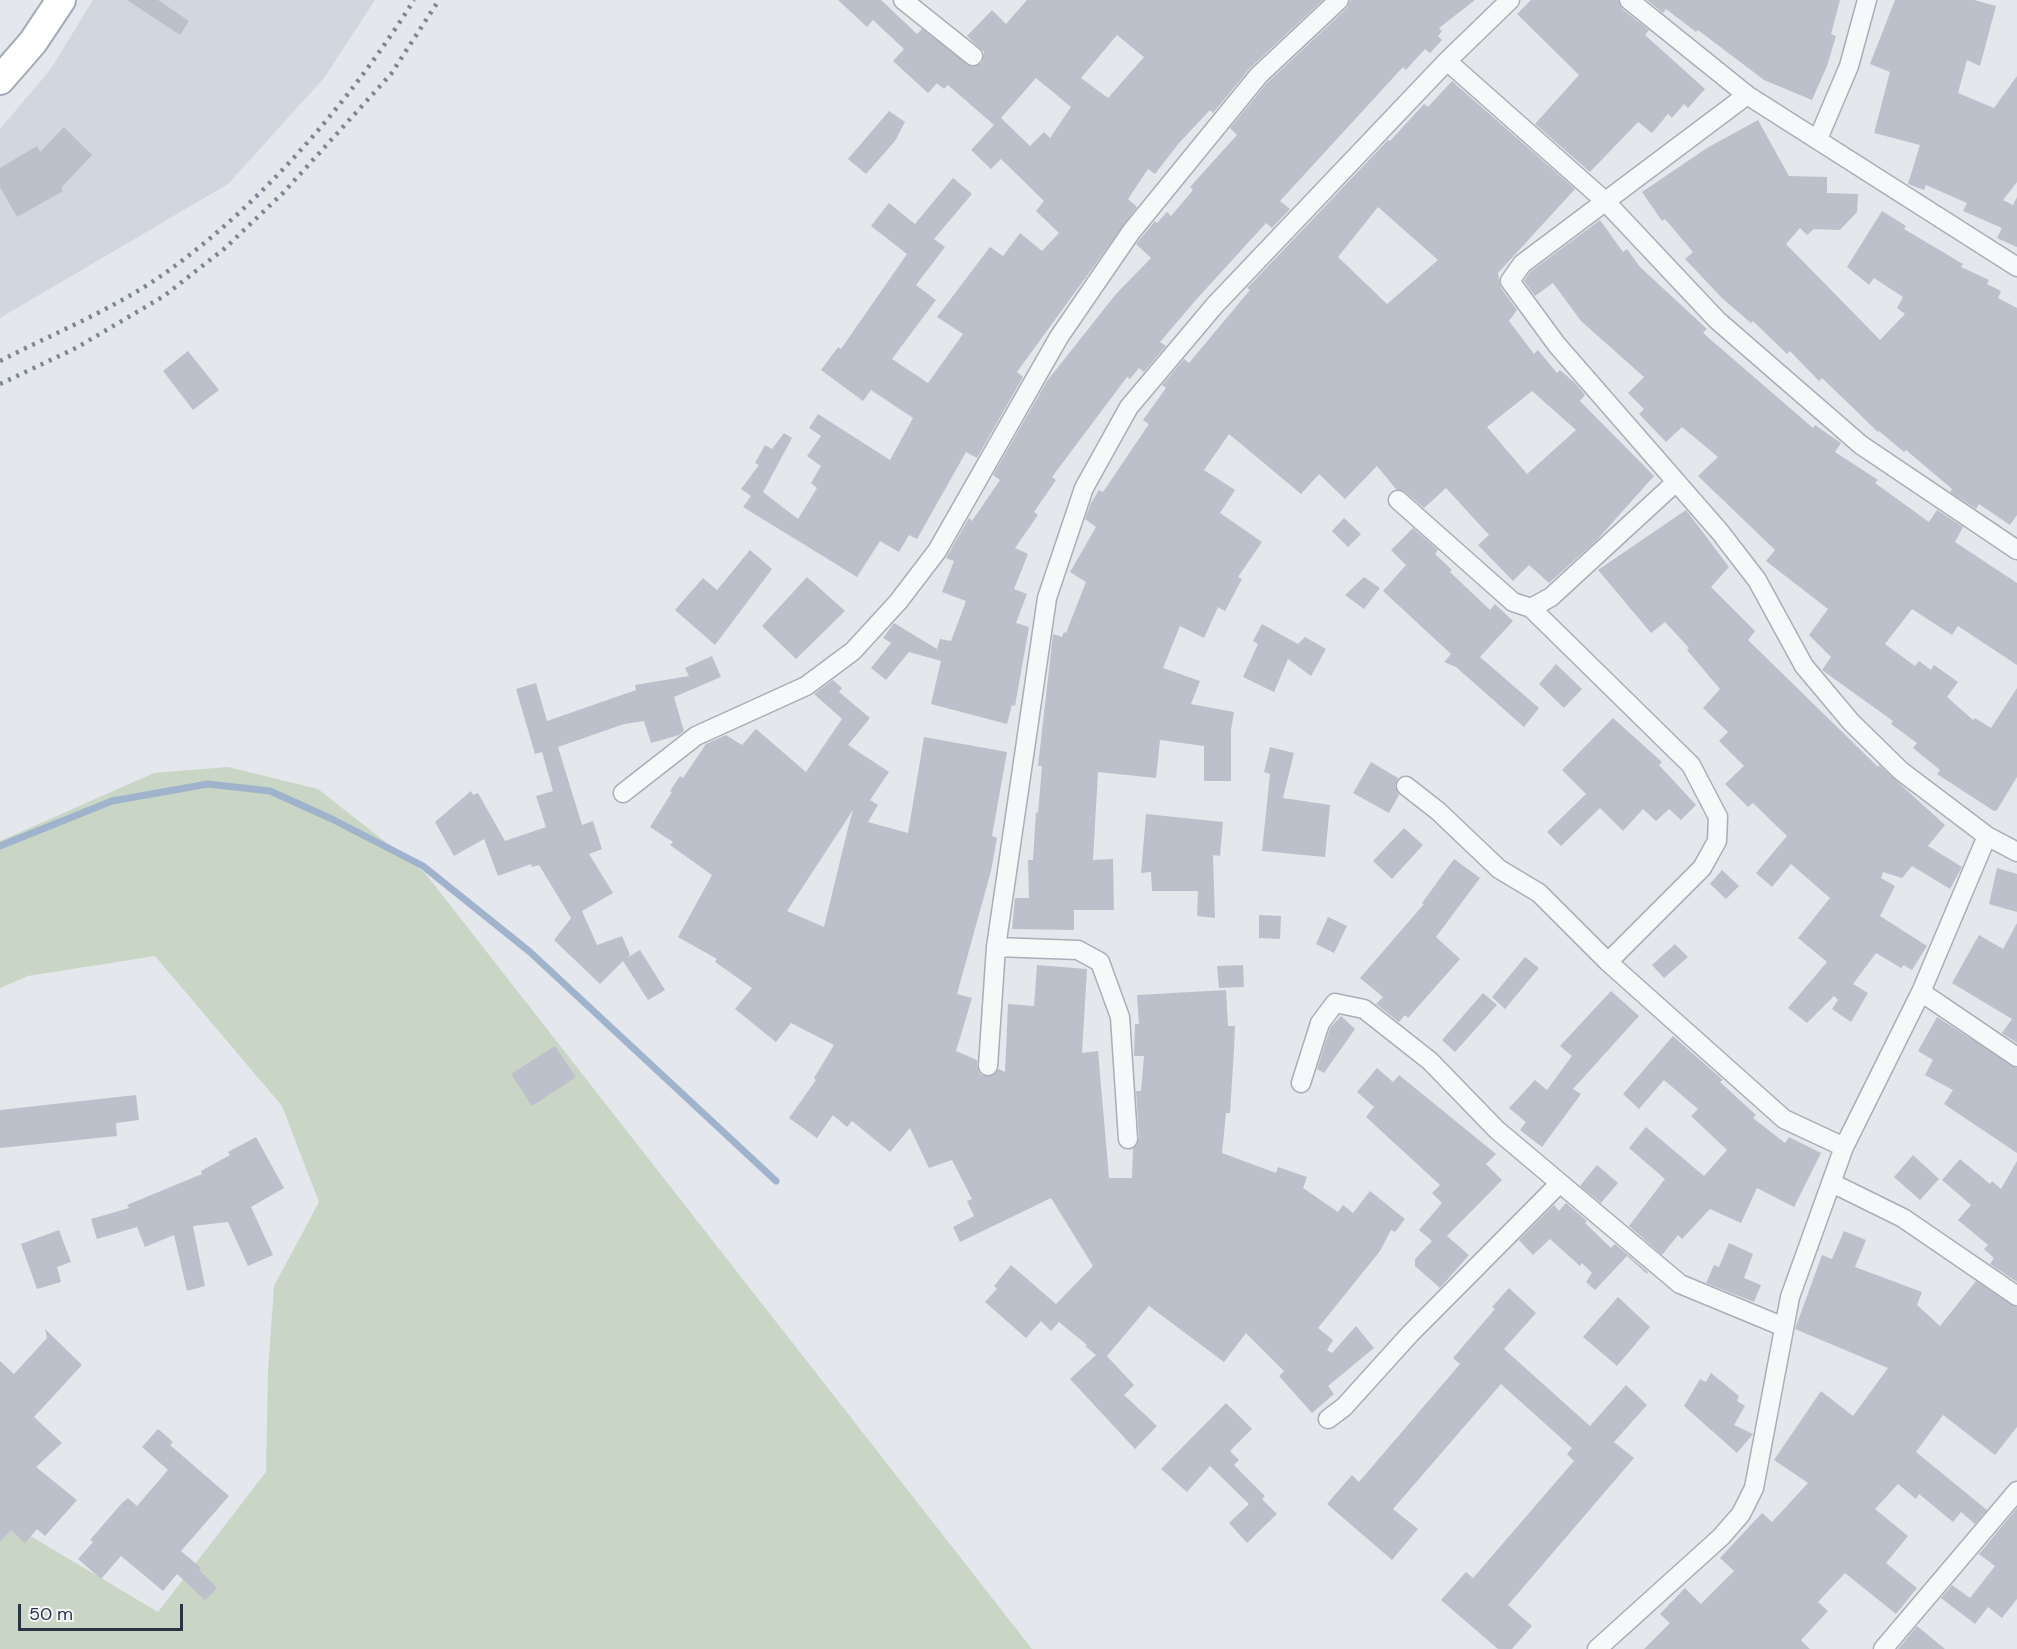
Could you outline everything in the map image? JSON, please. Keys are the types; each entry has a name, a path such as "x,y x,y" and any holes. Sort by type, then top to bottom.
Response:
{"main road":[{"path":"0,80 33,42 61,0"}],"street":[{"path":"903,0 973,56"},
{"path":"623,793 696,736 806,686 853,651 898,602 937,551 1059,337 1131,232 1259,75 1338,0"},
{"path":"988,1066 996,947 1047,598 1084,488 1130,407 1215,305 1447,61 1510,0"},
{"path":"1629,0 1747,95 2017,267"},
{"path":"1818,139 1849,66 1867,0"},
{"path":"1447,61 1605,201 1717,320 1861,445 2017,550"},
{"path":"1747,95 1522,264 1510,281 1557,345 1677,482 1757,580 1804,666 1851,722 1901,771 1986,836 2017,852"},
{"path":"1531,608 1551,597 1677,482"},
{"path":"1398,500 1514,602 1531,608 1691,765 1718,817 1717,841 1702,868 1608,962"},
{"path":"1406,786 1438,811 1499,869 1539,893 1608,962 1784,1119 1844,1147"},
{"path":"1597,1649 1721,1537 1741,1514 1755,1488 1790,1296 1844,1147 1921,992 1986,836"},
{"path":"996,947 1078,950 1100,962 1120,1017 1128,1139"},
{"path":"1921,992 2017,1057"},
{"path":"1301,1083 1320,1023 1335,1003 1364,1009 1430,1060 1497,1130 1680,1284 1784,1327"},
{"path":"1328,1419 1344,1407 1410,1334 1559,1184"},
{"path":"1832,1184 1903,1218 2017,1296"},
{"path":"1883,1649 2017,1491"}],"shaded area":[{"path":"93,0 375,0 324,78 228,184 0,318 0,129 50,70"}],"green space":[{"path":"228,767 318,789 425,873 1032,1649 0,1649 0,1518 158,1612 266,1472 268,1371 274,1286 319,1202 282,1106 155,956 28,976 0,988 0,841 154,773"}],"building":[{"path":"127,0 158,0 189,21 180,35"},
{"path":"838,0 881,0 917,34 922,29 972,67 982,63 984,52 967,36 992,10 1006,24 1027,0 1323,0 1251,67 1213,113 1210,110 1179,143 1155,174 1148,169 1128,199 1137,207 1017,372 1023,377 977,458 966,452 917,539 909,535 899,552 880,541 857,577 743,507 751,496 741,489 759,465 755,463 765,445 772,449 784,433 792,438 763,492 798,519 817,488 811,483 821,466 807,456 821,436 809,428 818,414 890,460 913,418 871,390 863,401 821,370 838,347 841,349 907,254 871,226 889,203 915,224 953,178 972,194 934,239 945,247 916,285 936,300 892,359 928,383 963,334 937,317 990,247 1003,256 1020,233 1042,251 1059,233 1036,211 1044,201 1001,159 991,169 971,150 994,125 948,85 944,89 937,83 928,93 893,61 904,49 873,20 867,27","holes":["1117,35 1144,57 1108,98 1081,78","1036,78 1071,107 1050,138 1044,132 1030,146 1001,118"]},
{"path":"1350,0 1475,0 1439,28 1442,31 1438,36 1442,40 1430,53 1425,49 1406,70 1403,67 1280,201 1290,209 1272,228 1266,223 1195,301 1160,342 1166,346 1144,372 1139,368 1130,379 1127,377 1052,477 1056,480 1034,512 1038,515 1015,548 1028,554 1014,589 1027,594 1016,623 1029,627 1015,706 1012,705 1007,724 931,704 941,661 909,652 886,680 871,668 891,643 883,638 894,623 937,649 940,639 951,641 966,601 942,592 954,561 946,558 969,518 972,521 1000,480 993,475 1047,381 1116,294 1151,258 1136,244 1155,221 1157,223 1167,212 1171,216 1193,190 1190,187 1237,135 1230,128 1267,83 1347,8"},
{"path":"1531,0 1618,0 1622,9 1649,30 1645,35 1705,89 1688,108 1684,104 1672,118 1668,114 1652,133 1638,122 1590,172 1535,124 1579,75 1517,14"},
{"path":"1647,0 1840,0 1831,34 1836,36 1827,66 1812,100 1764,80 1698,30 1696,32 1666,9 1663,13"},
{"path":"1895,0 1974,0 1996,6 1980,66 1967,60 1958,93 1994,108 2017,76 2017,182 2003,200 2013,205 2017,197 2017,247 1997,238 2002,228 1963,211 1967,203 1926,185 1924,190 1908,184 1920,145 1874,133 1890,72 1870,64"},
{"path":"1452,81 1575,189 1498,273 1501,288 1517,310 1509,321 1534,354 1538,350 1557,373 1560,370 1576,384 1585,395 1580,401 1654,476 1596,541 1549,583 1529,565 1513,581 1478,545 1489,535 1446,488 1424,508 1405,492 1396,489 1377,466 1345,499 1319,474 1301,494 1229,434 1204,470 1235,490 1220,513 1262,542 1238,577 1242,579 1225,611 1218,607 1204,638 1180,626 1163,668 1200,681 1191,704 1234,712 1231,730 1231,781 1204,781 1204,746 1160,740 1156,778 1098,772 1093,860 1113,859 1114,910 1074,910 1074,930 1012,929 1015,898 1029,898 1028,860 1033,860 1042,766 1038,766 1053,634 1062,637 1064,632 1066,633 1086,582 1070,572 1096,527 1085,519 1091,503 1099,490 1103,492 1149,424 1143,420 1166,388 1162,385 1184,359 1189,363 1250,290 1247,288 1424,104 1428,107","holes":["1378,207 1438,260 1387,304 1338,257","1532,391 1576,430 1527,474 1487,427"]},
{"path":"889,111 905,122 895,141 866,174 848,159"},
{"path":"1758,120 1789,176 1827,177 1827,193 1858,194 1857,212 1840,230 1814,229 1807,235 1800,228 1786,244 1880,340 1905,314 1897,308 1903,297 1874,278 1869,285 1847,267 1882,211 1906,226 1904,229 1963,264 1961,267 1989,280 1987,284 2001,291 1998,298 2017,308 2017,515 2010,525 1979,504 1976,509 1950,492 1952,489 1906,450 1904,452 1878,432 1822,378 1819,381 1790,351 1787,354 1753,321 1751,323 1723,299 1685,259 1693,252 1665,219 1662,221 1642,192 1707,148"},
{"path":"64,127 92,155 61,188 63,191 17,217 0,187 0,168 37,146 40,152"},
{"path":"1600,220 1623,252 1627,249 1640,267 1707,329 1703,333 1813,428 1815,425 1841,443 1835,452 1878,480 1875,483 1929,522 1937,510 1963,527 1955,542 2017,583 2017,665 1958,626 1952,635 1912,609 1885,644 1915,666 1919,661 1931,670 1934,665 1958,682 1947,697 1973,720 1975,718 1991,728 2017,688 2017,777 1997,810 1994,811 1937,774 1940,770 1913,748 1917,743 1891,724 1893,721 1822,670 1831,657 1809,635 1828,609 1766,561 1775,550 1698,476 1718,457 1682,427 1666,442 1639,414 1644,409 1628,393 1644,377 1581,321 1553,283 1535,296 1524,281 1530,272"},
{"path":"188,351 219,390 193,410 163,371"},
{"path":"1686,510 1729,567 1711,587 1755,631 1748,640 1878,767 1879,765 1945,825 1928,846 1962,867 1950,889 1912,866 1902,878 1883,872 1881,878 1895,886 1880,916 1927,946 1912,970 1904,965 1901,968 1876,953 1853,984 1868,993 1851,1022 1832,1009 1838,1000 1834,996 1807,1023 1788,1008 1827,962 1798,938 1830,898 1791,864 1772,887 1756,873 1787,836 1753,803 1748,807 1725,784 1744,766 1719,741 1728,732 1703,708 1720,689 1687,650 1689,648 1665,622 1651,633 1598,570"},
{"path":"1344,518 1361,534 1348,547 1332,531"},
{"path":"1413,528 1438,550 1435,554 1452,570 1450,572 1490,610 1495,604 1513,621 1480,657 1539,708 1524,727 1456,667 1444,662 1451,654 1383,591 1406,565 1391,550"},
{"path":"750,550 772,569 715,645 675,610 703,578 717,590"},
{"path":"807,577 845,611 796,659 762,626"},
{"path":"1364,577 1380,588 1364,609 1345,595"},
{"path":"1262,624 1298,644 1305,637 1326,649 1311,676 1288,659 1274,692 1243,677 1258,644 1253,641"},
{"path":"712,656 721,677 674,697 684,731 679,735 651,743 644,721 624,724 558,747 582,825 593,821 602,849 589,854 613,893 582,911 597,945 622,936 630,955 627,958 640,950 665,990 648,1000 623,961 600,984 554,940 572,917 539,865 532,867 531,864 498,876 484,839 454,856 435,822 471,791 473,795 478,793 505,841 546,827 536,796 553,791 542,752 535,754 516,689 536,683 547,721 636,690 635,685 689,676 685,668"},
{"path":"1556,664 1582,689 1564,708 1539,684"},
{"path":"833,680 842,688 839,692 870,718 848,745 889,772 870,800 878,805 868,822 908,833 924,737 1007,752 992,836 997,838 991,871 957,994 972,998 956,1051 977,1060 981,1075 992,1076 999,1069 1005,1072 1008,1004 1034,1006 1037,965 1087,969 1082,1053 1098,1051 1109,1178 1132,1178 1133,1149 1139,1138 1136,1091 1141,1091 1144,1056 1134,1056 1135,1024 1139,1024 1137,995 1226,990 1228,1026 1235,1026 1230,1113 1226,1113 1222,1153 1276,1173 1278,1167 1307,1177 1303,1188 1338,1212 1343,1205 1353,1213 1370,1191 1405,1219 1395,1232 1391,1230 1380,1251 1318,1328 1333,1340 1327,1350 1332,1353 1356,1326 1374,1348 1328,1386 1334,1394 1312,1413 1279,1376 1284,1371 1246,1333 1224,1362 1149,1306 1107,1356 1134,1385 1124,1395 1157,1426 1135,1449 1070,1379 1096,1355 1085,1346 1087,1345 1059,1322 1051,1331 1041,1321 1026,1338 985,1302 997,1289 994,1286 1011,1265 1056,1304 1093,1266 1051,1198 960,1242 953,1227 974,1216 967,1201 972,1199 952,1160 929,1168 910,1128 890,1152 852,1121 847,1127 833,1115 817,1138 789,1118 816,1080 814,1078 834,1045 791,1023 776,1042 735,1009 752,988 715,962 717,959 678,937 712,875 670,845 673,842 650,827 680,776 683,778 706,744 726,735 742,745 756,729 806,772 842,719 814,694","holes":["853,810 824,927 787,911"]},
{"path":"1613,718 1662,762 1659,765 1696,805 1681,820 1669,809 1656,821 1643,809 1623,831 1600,808 1561,846 1547,832 1586,794 1562,770"},
{"path":"1270,747 1294,753 1283,798 1330,805 1325,857 1262,851 1270,774 1264,772"},
{"path":"1371,762 1398,778 1395,785 1399,795 1389,813 1353,793"},
{"path":"1146,814 1223,822 1220,856 1213,855 1215,918 1197,916 1198,891 1152,891 1151,872 1141,873"},
{"path":"1404,828 1423,845 1392,879 1373,861"},
{"path":"1454,859 1480,878 1436,937 1460,959 1408,1018 1405,1015 1399,1022 1376,1004 1383,997 1360,978 1424,904 1422,903"},
{"path":"1997,868 2017,874 2017,912 1989,904"},
{"path":"1722,870 1739,886 1726,899 1710,884"},
{"path":"1259,915 1281,916 1280,939 1259,938"},
{"path":"1328,917 1347,926 1334,953 1316,944"},
{"path":"2017,923 2017,1043 2002,1033 2012,1019 1952,983 1979,935 2003,949"},
{"path":"1675,944 1688,957 1664,978 1652,965"},
{"path":"1525,957 1539,968 1505,1009 1492,997"},
{"path":"1243,965 1244,987 1219,988 1217,966"},
{"path":"1611,991 1639,1016 1573,1089 1581,1094 1542,1147 1520,1130 1526,1122 1509,1108 1535,1080 1547,1090 1572,1056 1560,1046"},
{"path":"1483,993 1497,1005 1455,1052 1442,1040"},
{"path":"1341,1016 1355,1029 1324,1073 1317,1069 1330,1028"},
{"path":"1937,1017 2017,1068 2017,1153 1944,1104 1953,1090 1925,1075 1933,1060 1918,1051"},
{"path":"1673,1036 1723,1080 1720,1082 1756,1115 1753,1118 1785,1143 1789,1137 1821,1153 1794,1207 1757,1188 1741,1223 1710,1209 1682,1239 1678,1235 1662,1255 1629,1226 1665,1179 1629,1148 1646,1127 1704,1176 1727,1150 1691,1116 1698,1109 1664,1080 1639,1109 1623,1094"},
{"path":"555,1046 576,1077 532,1106 511,1074"},
{"path":"1377,1068 1393,1082 1399,1075 1496,1154 1486,1164 1502,1180 1447,1236 1469,1255 1440,1288 1415,1266 1415,1259 1432,1241 1419,1230 1442,1203 1432,1193 1440,1185 1366,1117 1374,1107 1357,1092"},
{"path":"136,1095 139,1120 116,1123 117,1136 0,1148 0,1110"},
{"path":"256,1137 284,1188 251,1207 273,1255 248,1266 228,1222 193,1226 205,1286 187,1291 174,1235 145,1247 137,1227 97,1239 91,1219 129,1208 127,1205 202,1174 201,1171 230,1155 228,1152"},
{"path":"1913,1155 1939,1179 1920,1200 1894,1177"},
{"path":"1960,1159 1990,1184 1992,1181 2001,1189 2017,1161 2017,1282 1990,1264 1994,1258 1984,1249 1988,1245 1958,1220 1971,1205 1942,1180"},
{"path":"1597,1165 1618,1183 1601,1203 1580,1186"},
{"path":"1566,1203 1587,1221 1585,1223 1611,1248 1615,1244 1648,1272 1647,1274 1627,1256 1595,1290 1586,1282 1592,1273 1582,1263 1580,1266 1550,1239 1533,1255 1519,1240 1554,1205 1559,1211"},
{"path":"59,1230 71,1262 57,1267 61,1282 37,1289 21,1244"},
{"path":"1844,1231 1866,1240 1855,1267 1922,1292 1917,1305 1940,1326 1976,1281 2017,1307 2017,1427 1995,1455 1943,1415 1916,1452 1987,1510 1975,1524 1961,1512 1953,1522 1919,1494 1916,1499 1898,1484 1875,1509 1908,1536 1886,1563 1917,1588 1896,1614 1845,1573 1818,1602 1828,1611 1801,1640 1810,1649 1644,1649 1670,1623 1660,1614 1685,1588 1701,1604 1734,1571 1720,1558 1762,1513 1772,1522 1808,1483 1774,1460 1821,1391 1853,1416 1888,1368 1795,1329 1822,1255 1832,1259"},
{"path":"1729,1243 1753,1254 1744,1278 1761,1285 1754,1302 1706,1283 1714,1265 1719,1267"},
{"path":"1509,1288 1536,1313 1504,1349 1590,1426 1626,1385 1647,1405 1614,1442 1634,1458 1508,1605 1532,1626 1512,1649 1498,1649 1441,1600 1466,1572 1473,1578 1574,1461 1567,1454 1572,1448 1501,1384 1393,1509 1418,1529 1392,1560 1327,1504 1352,1475 1359,1482 1460,1364 1453,1358 1495,1309 1492,1307"},
{"path":"1618,1297 1650,1327 1617,1366 1583,1337"},
{"path":"45,1329 82,1365 34,1417 62,1443 36,1467 77,1500 45,1536 37,1529 25,1543 11,1530 0,1542 0,1361 14,1374 47,1338"},
{"path":"1711,1373 1739,1396 1737,1401 1745,1406 1734,1425 1753,1434 1737,1453 1684,1406 1700,1379 1706,1382"},
{"path":"1226,1403 1252,1429 1230,1451 1239,1460 1234,1465 1265,1496 1262,1499 1277,1514 1247,1543 1229,1523 1249,1504 1210,1466 1187,1492 1161,1469"},
{"path":"158,1429 173,1442 170,1445 229,1496 181,1551 201,1568 199,1570 217,1588 205,1600 177,1574 163,1591 121,1556 101,1579 78,1559 93,1542 90,1540 122,1503 128,1498 137,1506 168,1470 142,1447"},
{"path":"2017,1508 2017,1599 2002,1618 1988,1607 1975,1624 1941,1598 1952,1585 1970,1598 1995,1566 1979,1554"},
{"path":"1917,1626 1945,1649 1898,1649"}],"waterway":[{"path":"0,846 112,801 208,784 270,791 332,819 423,866 530,952 776,1181"}],"railway":[{"path":"0,361 128,297 168,271 238,214 303,147 334,111 363,75 414,0"},
{"path":"0,384 76,348 164,296 224,249 283,193 391,74 439,0"}]}
